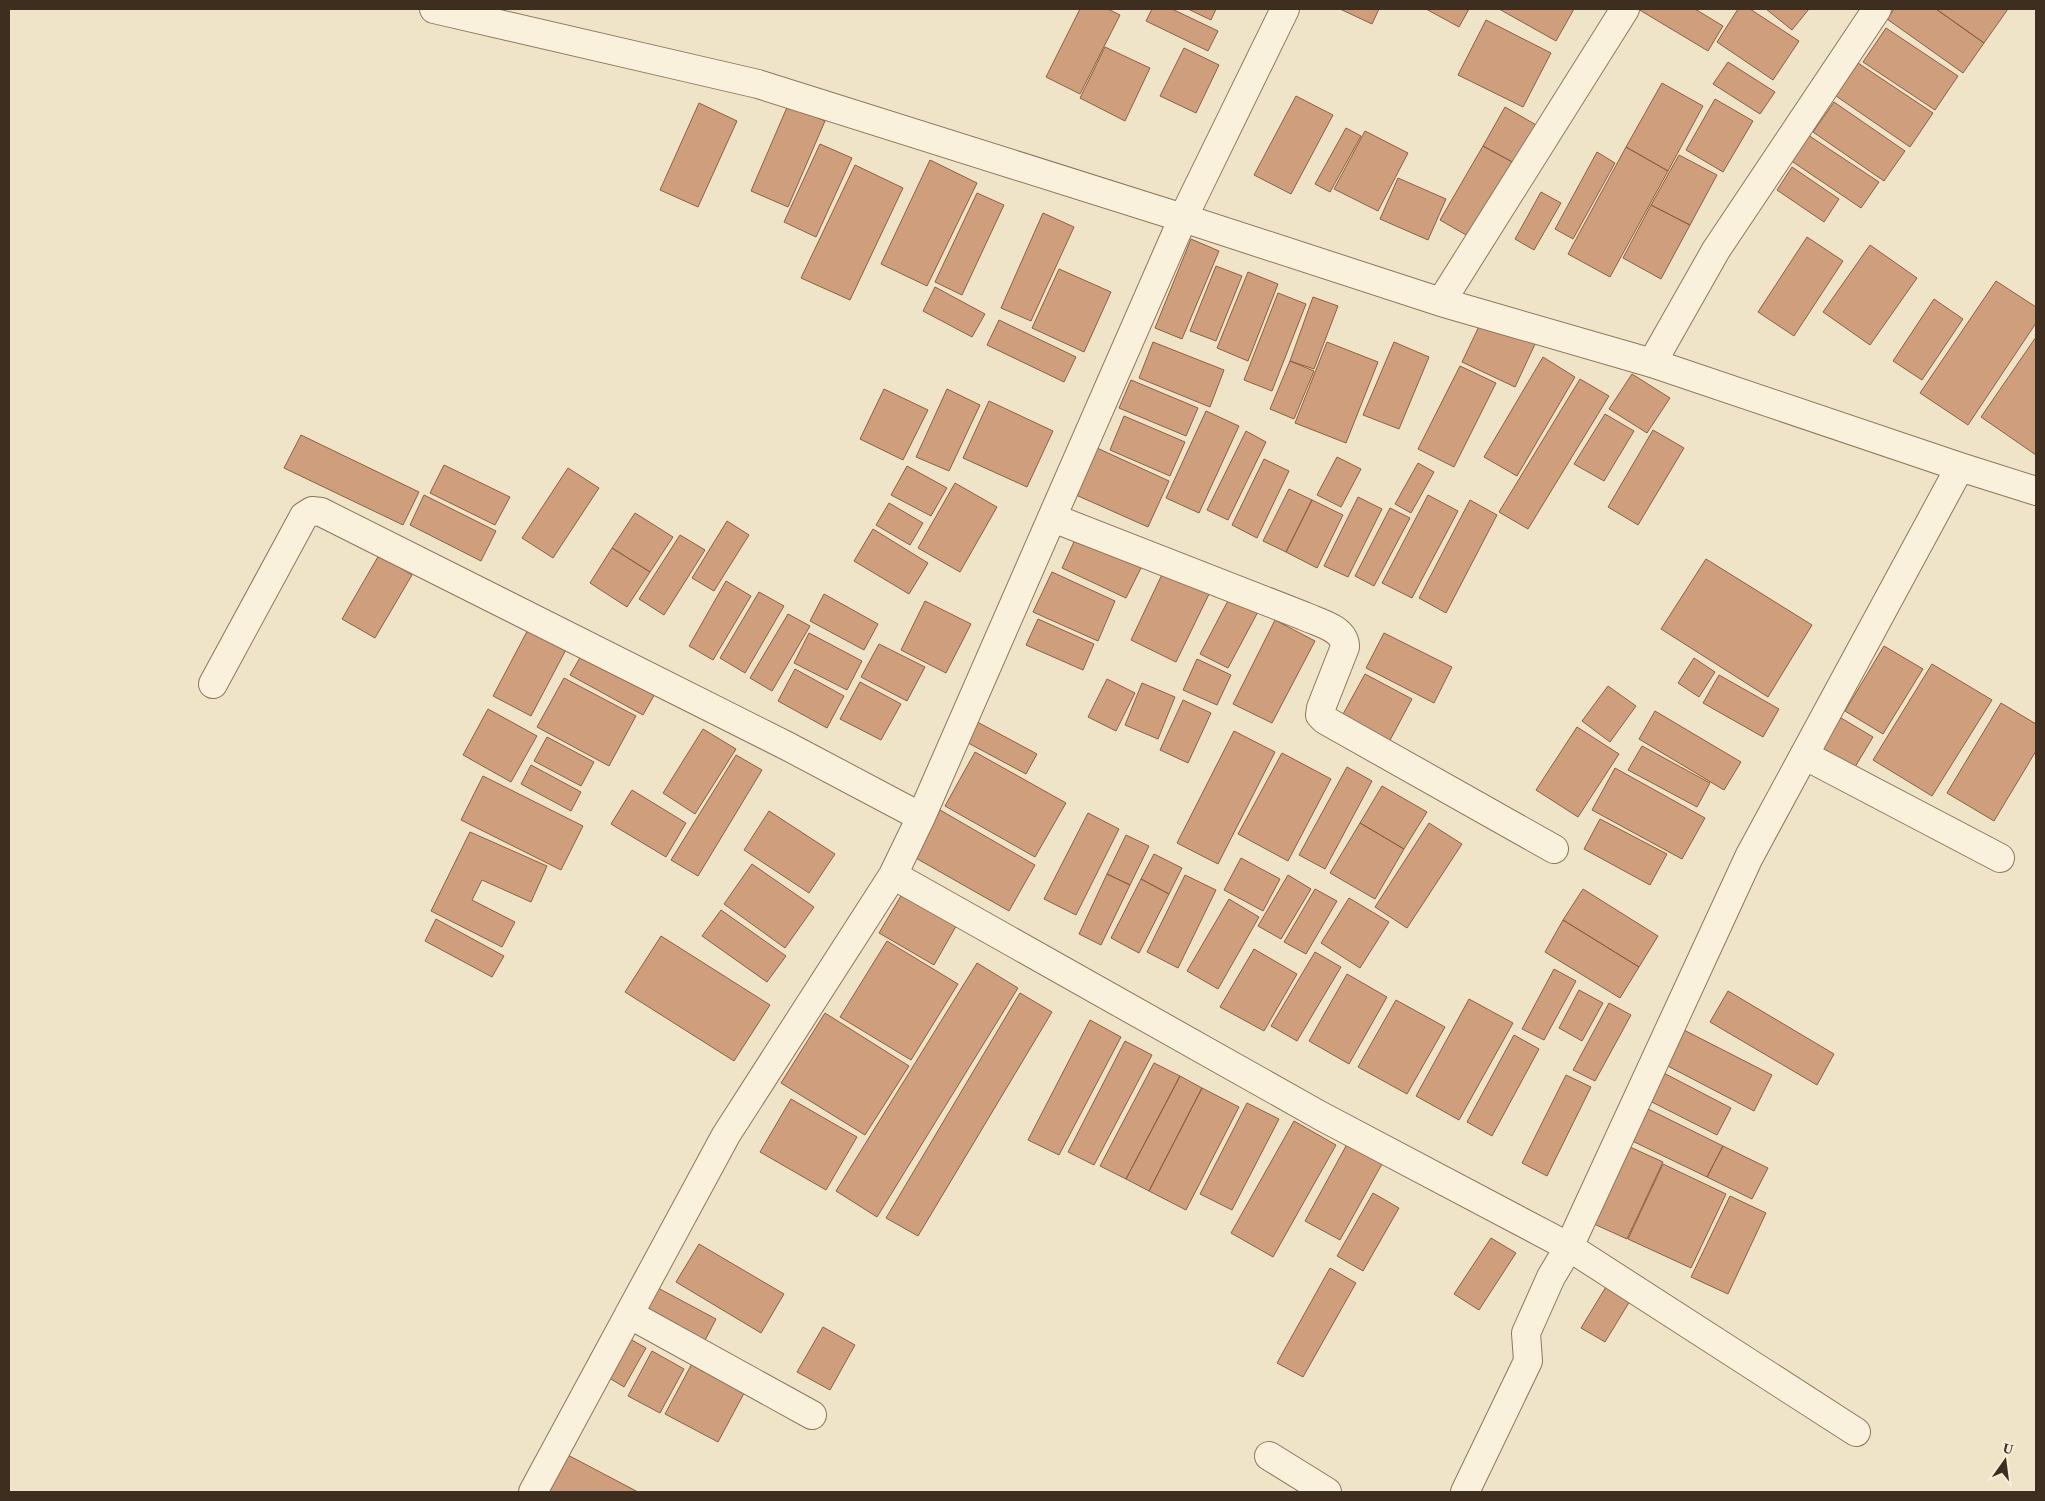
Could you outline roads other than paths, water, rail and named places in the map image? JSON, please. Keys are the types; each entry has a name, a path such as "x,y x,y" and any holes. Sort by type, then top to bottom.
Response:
{"street":[{"path":"434,9 758,84 1183,218 1441,302 1652,363 2036,491"},
{"path":"533,1492 726,1135 893,875 922,818 1183,218 1285,9"},
{"path":"1441,302 1625,9"},
{"path":"1652,363 1716,250 1877,9"},
{"path":"1465,1492 1528,1361 1526,1333 1551,1277 1569,1247 1749,857 1960,467"},
{"path":"213,684 304,516 312,511 321,512 789,747 922,818"},
{"path":"1053,518 1304,616 1339,632 1345,640 1345,647 1321,708 1320,715 1324,720 1554,849"},
{"path":"1804,755 2000,858"},
{"path":"893,875 1321,1116 1569,1247 1856,1432"},
{"path":"629,1314 812,1415"},
{"path":"1269,1456 1327,1492"}]}
